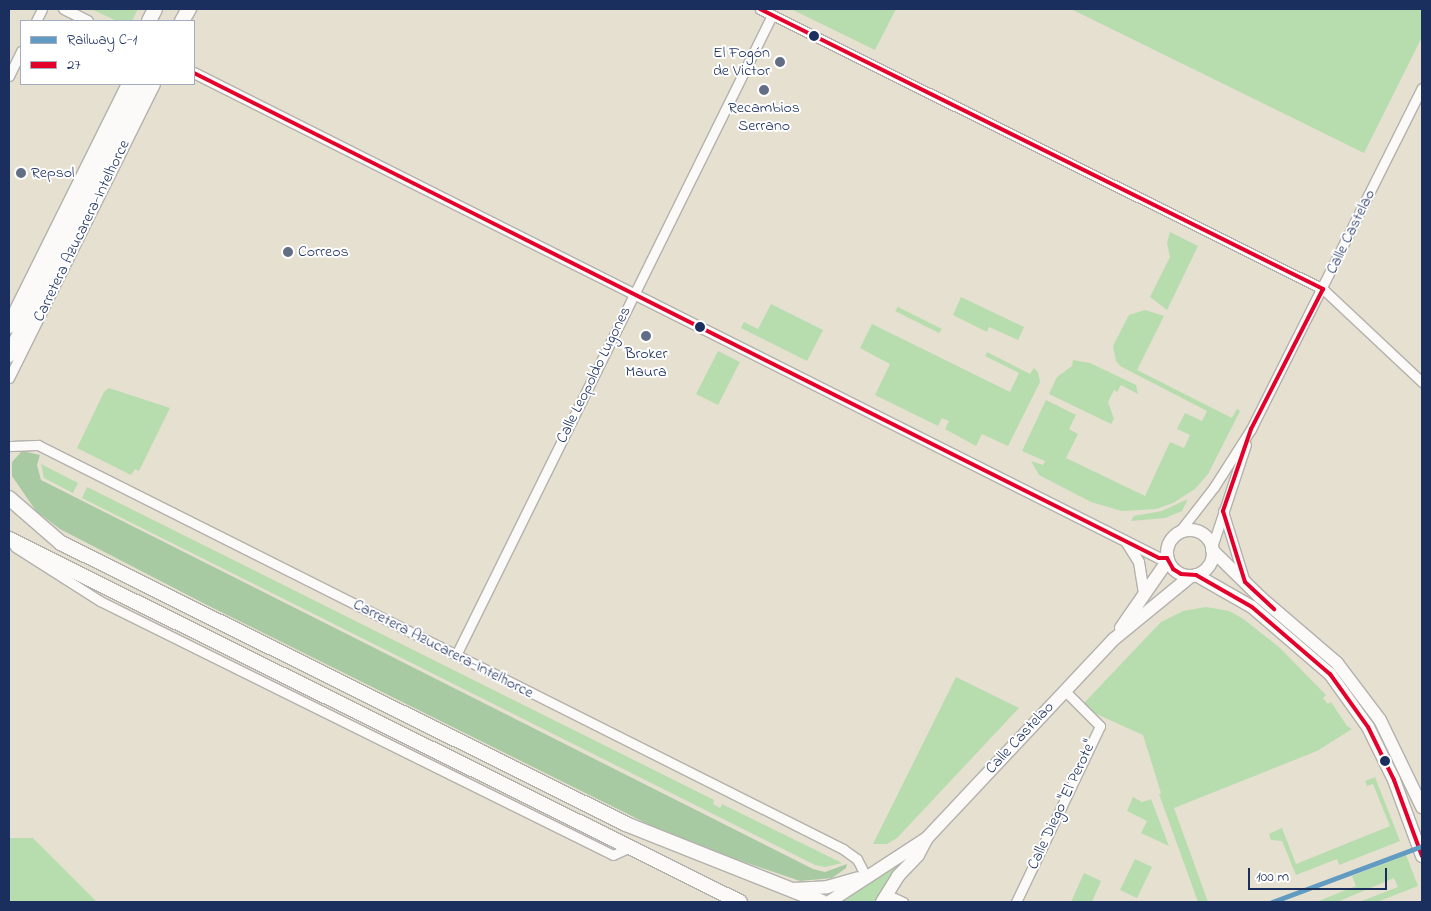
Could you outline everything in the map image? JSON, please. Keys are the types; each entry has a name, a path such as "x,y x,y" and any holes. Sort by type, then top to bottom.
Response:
{"main road":[{"path":"183,20 189,9"},
{"name":"Carretera Azucarera-Intelhorce","path":"9,326 129,85"},
{"name":"Carretera Azucarera-Intelhorce","path":"9,356 144,85"},
{"path":"9,498 35,523 79,552 626,824 705,858 793,889 822,902"},
{"path":"1422,808 1380,720 1337,663 1245,582 1212,548 1202,533 1191,530 1180,532 1169,543 1167,559 1172,569 1193,576 1252,607 1330,674 1368,727 1394,780 1422,856"},
{"path":"9,539 632,846 740,902"},
{"path":"1193,576 1208,568 1212,548"},
{"name":"Calle Castelao","path":"1114,639 1167,559"},
{"name":"Calle Castelao","path":"828,902 865,875 926,838 1114,639 1193,576"},
{"name":"Calle Castelao","path":"884,898 918,855 926,838"},
{"path":"793,889 827,887 865,875"}],"street":[{"path":"64,9 86,20"},
{"path":"760,9 1324,289 1422,382"},
{"name":"Calle Leopoldo Lugones","path":"456,655 772,15"},
{"path":"9,76 20,52"},
{"path":"195,73 635,292 1159,558 1167,559"},
{"name":"Carretera Azucarera-Intelhorce","path":"9,378 155,85"},
{"name":"Calle Castelao","path":"1180,532 1214,487 1251,429 1324,289 1422,88"},
{"name":"Calle Castelao","path":"1212,548 1251,429"},
{"name":"Carretera Azucarera-Intelhorce","path":"9,446 38,445 843,849 857,859 865,875"},
{"path":"1223,511 1245,582"},
{"path":"1123,539 1139,562 1144,593"},
{"path":"9,542 100,601 613,855 632,846"},
{"name":"Calle Diego \"El Perote\"","path":"1016,902 1100,726 1065,692"},
{"path":"884,898 903,902"}],"green space":[{"path":"91,9 138,9 132,20 115,20"},
{"path":"791,9 896,9 875,50"},
{"path":"1071,9 1422,9 1422,37 1364,153"},
{"path":"1170,232 1198,246 1167,310 1150,297 1170,257 1167,243"},
{"path":"961,297 1024,327 1018,340 989,327 987,332 953,315"},
{"path":"771,304 823,330 807,361 741,328 744,322 758,329"},
{"path":"898,307 942,329 939,333 895,311"},
{"path":"1145,310 1164,316 1137,370 1232,418 1237,409 1240,411 1208,474 1195,489 1173,503 1156,509 1122,511 1091,502 1039,475 1031,461 1043,465 1045,461 1022,451 1046,400 1076,415 1069,429 1078,434 1066,458 1145,496 1170,442 1184,448 1190,435 1177,429 1185,413 1202,421 1207,411 1120,366 1116,361 1113,346 1129,315"},
{"path":"872,324 1010,392 1019,373 985,356 987,352 1030,374 1034,368 1038,372 1040,382 1008,446 982,434 976,446 945,429 949,421 942,418 938,426 875,395 890,364 860,348"},
{"path":"718,351 740,362 718,405 696,394"},
{"path":"1073,360 1090,363 1136,385 1138,394 1121,385 1117,392 1114,390 1108,402 1114,419 1111,424 1049,394 1057,377 1072,366"},
{"path":"109,388 170,408 139,471 135,469 131,475 77,448 104,392"},
{"path":"22,451 40,455 37,465 41,480 813,869 825,872 847,864 846,868 832,878 800,881 680,840 207,605 60,529 36,511 12,476 12,462"},
{"path":"41,464 78,483 73,493 44,478"},
{"path":"87,487 714,800 713,804 720,808 722,804 842,863 825,867 815,865 82,498"},
{"path":"1188,499 1182,511 1165,518 1131,521 1134,516 1162,511"},
{"path":"1206,607 1229,611 1242,618 1279,647 1326,695 1323,698 1328,704 1331,702 1347,726 1352,729 1317,751 1174,808 1208,902 1198,902 1159,794 1161,793 1143,735 1092,712 1083,704 1161,622 1183,611"},
{"path":"956,677 1019,708 897,838 887,844 873,844"},
{"path":"1375,777 1400,841 1339,865 1337,859 1296,875 1282,841 1271,840 1269,834 1282,828 1296,864 1390,826 1373,784 1367,786 1365,781"},
{"path":"1133,797 1142,802 1151,799 1169,846 1141,833 1147,821 1127,811"},
{"path":"9,838 33,838 97,902 9,902"},
{"path":"1406,855 1418,886 1377,902 1359,902 1398,887 1394,878 1337,902 1316,902 1356,886 1352,876"},
{"path":"905,856 908,858 882,889 876,902 840,902"},
{"path":"1135,859 1152,867 1137,898 1120,890"},
{"path":"1084,873 1101,881 1092,902 1071,902"}],"rail line":[{"name":"C-1","path":"1272,902 1422,846"}],"transit line":[{"name":"27","path":"760,9 1323,289 1251,429 1223,511 1245,582 1274,609"},
{"name":"27","path":"195,74 1159,558 1167,558 1173,569 1181,574 1196,575 1252,607 1330,674 1368,727 1394,780 1422,856"}],"place":[{"name":"El Fogón de Victor","path":"780,62"},
{"name":"Recambios Serrano","path":"764,90"},
{"name":"Repsol","path":"21,173"},
{"name":"Correos","path":"288,252"},
{"name":"Broker Maura","path":"646,336"}]}
